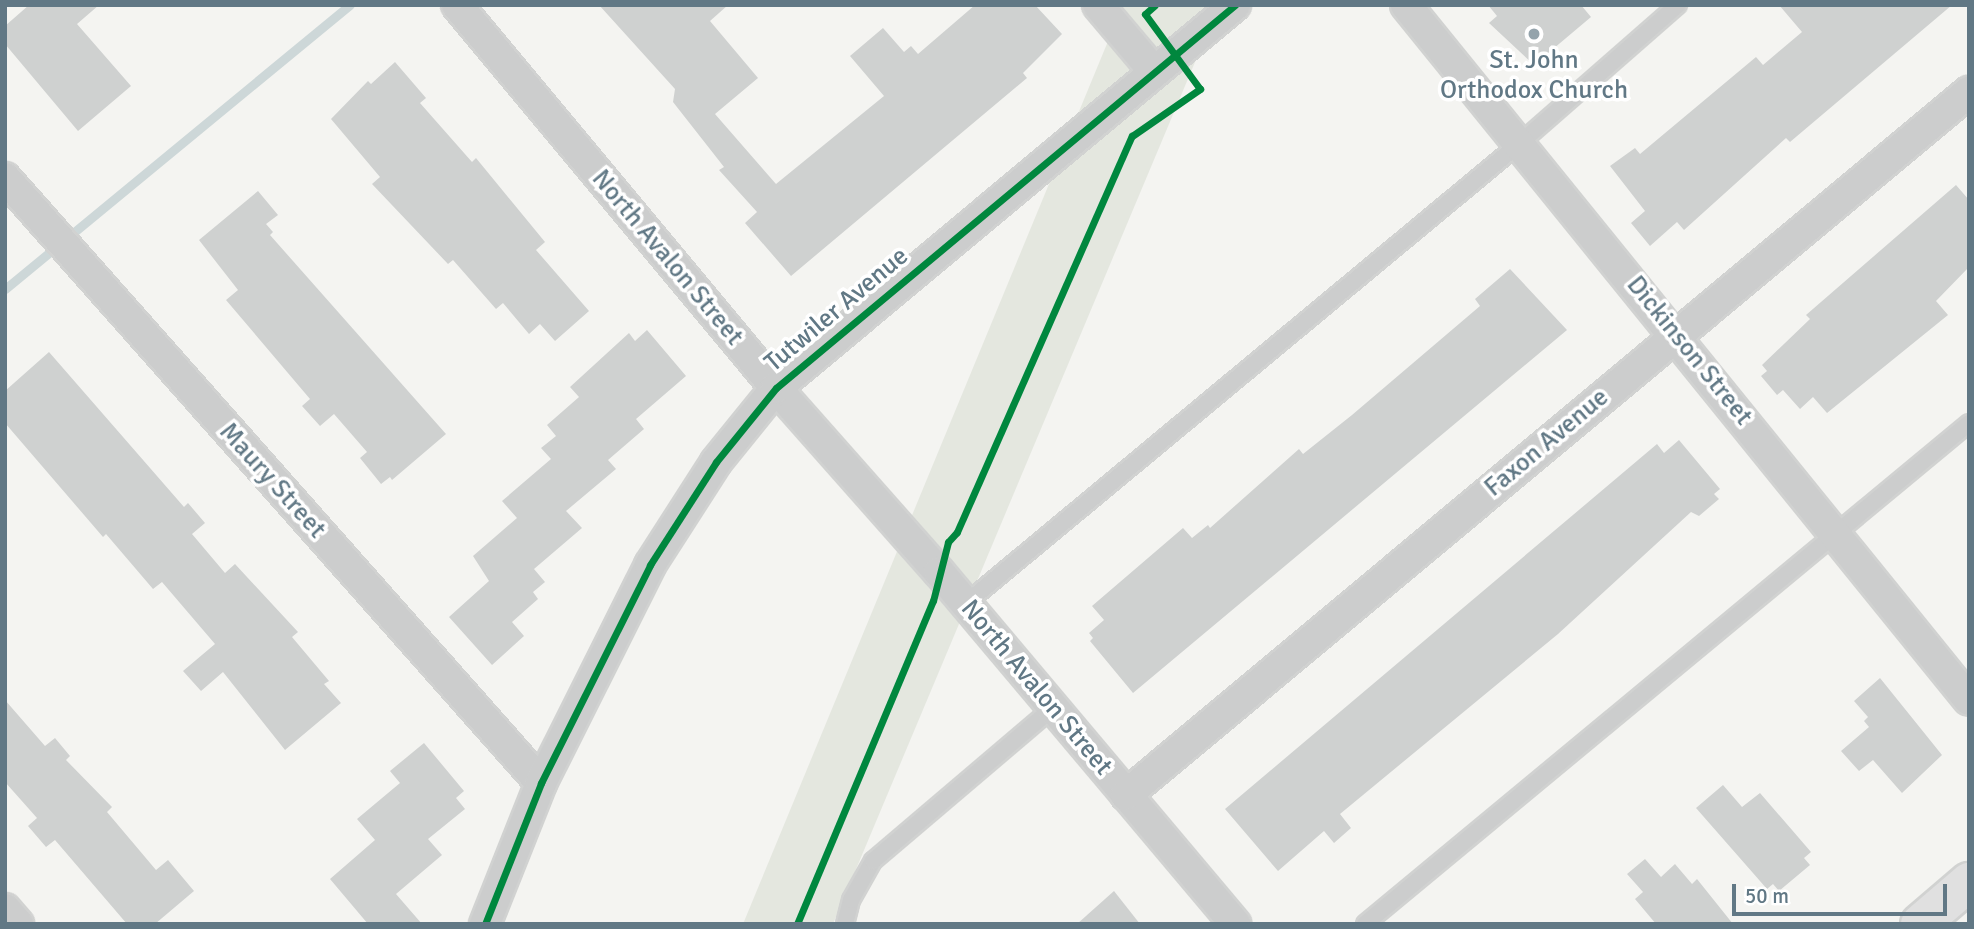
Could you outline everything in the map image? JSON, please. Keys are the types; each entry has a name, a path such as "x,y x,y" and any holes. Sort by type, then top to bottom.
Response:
{"main road":[{"path":"1920,924 1969,882"}],"street":[{"name":"North Avalon Street","path":"457,5 776,388 965,604 1235,924"},
{"path":"1098,5 1153,70"},
{"name":"Tutwiler Avenue","path":"485,924 541,783 650,565 716,462 776,388 1153,70 1235,5"},
{"name":"Dickinson Street","path":"1406,5 1676,334 1969,701"},
{"name":"Faxon Avenue","path":"1126,795 1969,92"},
{"name":"Maury Street","path":"5,178 541,783"},
{"path":"5,909 18,924"}],"lane":[{"path":"965,604 1520,144 1678,5"},
{"path":"1365,924 1969,423"},
{"path":"845,924 851,900 873,861 1053,708"}],"shaded area":[{"path":"1123,5 1219,5 833,924 743,924"}],"building":[{"path":"29,5 99,5 77,24 131,86 78,131 5,44 5,26"},
{"path":"599,5 728,5 710,21 758,78 715,114 776,184 884,96 850,56 883,28 904,52 911,46 918,54 975,5 1035,5 1062,34 1023,73 1027,78 791,276 745,223 757,212 719,170 724,167 673,102 675,89"},
{"name":"St. John Orthodox Church","path":"1488,5 1581,5 1591,17 1534,65 1489,23 1497,16"},
{"path":"1779,5 1952,5 1790,142 1786,138 1684,230 1677,222 1650,246 1631,223 1645,211 1610,166 1635,148 1640,154 1756,57 1763,65 1802,32"},
{"path":"395,62 426,98 420,103 472,162 476,158 545,242 536,250 589,311 555,341 540,324 529,334 503,303 496,309 453,260 448,264 372,184 380,177 331,119 368,81 371,84"},
{"path":"1956,185 1969,200 1969,267 1936,301 1948,315 1827,413 1813,397 1800,409 1783,390 1777,395 1761,376 1767,371 1762,365 1810,319 1806,315"},
{"path":"258,191 278,215 266,224 273,232 270,235 446,434 392,480 390,477 381,484 360,458 367,452 334,414 320,426 302,406 310,399 226,300 238,290 199,240"},
{"path":"1510,269 1567,330 1133,693 1090,641 1093,638 1089,633 1104,620 1092,606 1183,528 1192,538 1208,525 1210,528 1299,449 1303,454 1352,415 1480,306 1475,299"},
{"path":"647,330 686,376 636,419 644,429 608,460 616,469 566,511 582,528 534,569 545,582 533,592 538,599 512,622 524,636 492,665 449,617 489,581 473,556 517,518 502,501 551,459 541,448 556,436 547,425 579,397 570,387 629,333 635,341"},
{"path":"49,352 184,507 188,503 205,523 192,534 225,573 235,564 298,632 292,637 329,681 324,684 341,703 285,750 223,672 201,691 183,671 215,644 162,582 153,589 106,534 103,537 5,423 5,391"},
{"path":"1679,440 1720,489 1714,494 1719,499 1699,516 1691,512 1558,634 1340,814 1351,828 1334,843 1324,831 1278,871 1225,809 1657,444 1664,453"},
{"path":"1880,678 1942,755 1902,793 1873,760 1859,771 1841,751 1869,727 1864,721 1868,717 1854,701"},
{"path":"5,700 45,746 55,738 70,756 66,760 112,807 107,812 156,870 168,860 194,891 155,924 127,924 55,840 46,847 28,826 37,818 5,782"},
{"path":"424,743 464,791 456,798 465,809 428,839 442,855 396,894 422,924 368,924 330,879 375,840 357,819 400,783 390,771"},
{"path":"1723,785 1742,807 1760,793 1811,852 1804,858 1810,865 1779,891 1773,884 1767,889 1696,808"},
{"path":"1645,859 1661,877 1675,864 1692,884 1697,879 1733,924 1656,924 1635,899 1643,892 1627,874"},
{"path":"1114,891 1140,924 1077,924"}],"waterway":[{"path":"5,289 350,5"}],"cycle path":[{"path":"797,924 933,601 948,542 957,532 1132,136 1200,89 1145,14 1155,5"},
{"path":"485,924 541,783 650,565 716,462 776,388 1235,5"}],"place":[{"name":"St. John Orthodox Church","path":"1534,34"}]}
